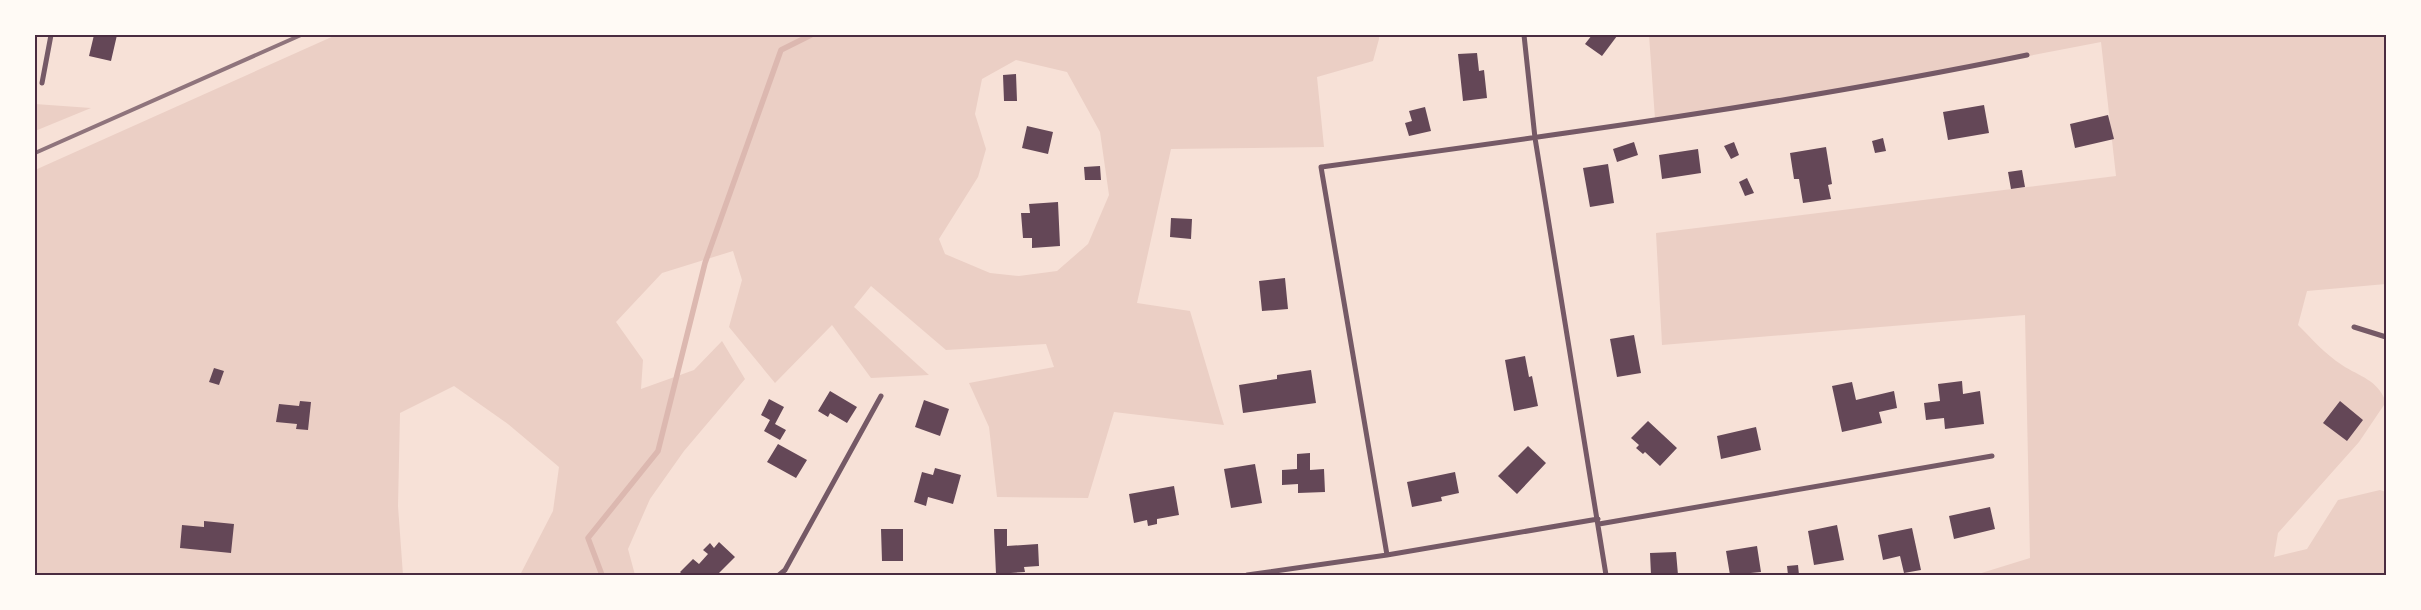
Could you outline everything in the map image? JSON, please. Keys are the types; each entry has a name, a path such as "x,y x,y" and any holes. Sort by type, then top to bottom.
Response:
{"street":[{"path":"42,83 51,35"},
{"path":"1524,35 1535,138 1606,575"},
{"path":"1387,555 1321,167 1535,138 1910,79 2027,55"},
{"path":"2354,327 2386,337"},
{"path":"779,575 785,570 881,396"},
{"path":"1247,575 1598,522 1992,456"}],"shaded area":[{"path":"336,35 1379,35 1373,61 1317,77 1324,147 1171,149 1137,303 1190,311 1224,425 1114,412 1088,498 997,497 989,427 969,383 1054,367 1046,344 946,350 871,286 854,307 929,375 871,378 832,325 775,383 729,327 742,280 733,251 662,273 616,322 643,360 641,389 694,370 722,341 745,379 684,451 650,499 628,549 635,575 520,575 553,511 559,467 508,424 454,386 400,413 398,506 403,575 35,575 35,170","holes":["1016,60 1067,72 1100,132 1109,195 1088,244 1057,271 1019,276 990,273 945,254 939,239 978,177 986,149 975,114 982,79"]},
{"path":"1649,35 2386,35 2386,284 2307,291 2298,325 2336,361 2373,383 2386,402 2359,442 2278,533 2274,557 2307,549 2338,500 2380,490 2386,492 2386,575 1975,575 2030,558 2025,315 1662,345 1656,233 2116,176 2101,42 1910,79 1655,119"},
{"path":"35,104 91,108 35,131"}],"building":[{"path":"94,35 117,35 111,61 89,56"},
{"path":"1592,35 1617,36 1602,56 1585,44"},
{"path":"1477,53 1479,71 1484,70 1487,98 1463,101 1458,54"},
{"path":"1016,74 1017,101 1004,101 1003,75"},
{"path":"1984,105 1989,133 1948,140 1943,112"},
{"path":"1425,107 1431,131 1409,136 1405,123 1412,121 1409,111"},
{"path":"2108,115 2114,139 2075,148 2070,124"},
{"path":"1027,126 1053,132 1048,154 1022,148"},
{"path":"1883,138 1886,151 1875,153 1872,141"},
{"path":"1634,142 1638,155 1617,162 1613,149"},
{"path":"1734,142 1739,155 1731,159 1724,146"},
{"path":"1826,147 1832,184 1828,185 1831,199 1803,203 1799,179 1794,179 1790,153"},
{"path":"1698,149 1701,173 1662,179 1659,155"},
{"path":"1608,164 1614,203 1590,207 1583,168"},
{"path":"1100,166 1101,180 1085,180 1084,167"},
{"path":"2022,170 2025,187 2011,189 2008,172"},
{"path":"1747,178 1754,193 1745,196 1739,182"},
{"path":"1058,202 1060,246 1032,248 1032,238 1023,238 1021,213 1030,213 1029,204"},
{"path":"1171,218 1192,219 1191,239 1170,237"},
{"path":"1285,278 1288,309 1262,311 1259,281"},
{"path":"1634,335 1641,373 1617,377 1610,339"},
{"path":"1525,356 1529,377 1532,376 1538,406 1514,411 1505,360"},
{"path":"214,368 224,371 219,385 209,382"},
{"path":"1311,370 1316,403 1243,413 1239,385 1277,379 1277,375"},
{"path":"1962,381 1963,394 1980,391 1984,424 1945,429 1944,418 1926,420 1924,403 1940,401 1938,384"},
{"path":"1852,382 1856,400 1894,391 1897,408 1879,412 1882,423 1842,432 1832,386"},
{"path":"830,391 857,407 847,423 830,413 828,417 818,411"},
{"path":"769,399 784,407 775,424 786,430 780,440 764,431 770,420 761,415"},
{"path":"924,400 949,409 940,436 915,427"},
{"path":"300,401 311,402 308,430 296,429 297,424 276,422 279,404 299,406"},
{"path":"2340,401 2363,420 2347,441 2323,423"},
{"path":"1648,421 1677,448 1660,466 1645,452 1643,454 1636,448 1639,445 1631,438"},
{"path":"1756,427 1761,450 1721,459 1717,436"},
{"path":"778,444 807,460 796,478 767,462"},
{"path":"1528,446 1546,463 1517,494 1498,476"},
{"path":"1310,453 1310,470 1324,469 1325,492 1298,493 1298,484 1282,485 1282,470 1297,469 1297,454"},
{"path":"1255,464 1262,503 1231,508 1224,469"},
{"path":"935,468 961,475 953,504 928,497 926,506 914,502 922,472 933,475"},
{"path":"1455,472 1459,493 1441,497 1442,501 1412,507 1407,482"},
{"path":"1174,486 1179,515 1157,519 1157,524 1148,526 1147,520 1134,523 1129,494"},
{"path":"1990,507 1995,529 1954,539 1949,516"},
{"path":"204,521 234,524 231,553 180,548 182,525 204,527"},
{"path":"1837,525 1844,560 1814,565 1808,531"},
{"path":"1912,528 1921,570 1904,573 1900,556 1883,560 1878,535"},
{"path":"881,529 903,529 903,561 882,561"},
{"path":"994,529 1007,529 1007,546 1038,544 1039,566 1024,567 1025,572 996,574"},
{"path":"719,542 735,557 717,575 683,575 680,572 693,559 699,564 708,554 703,550 710,543 714,548"},
{"path":"1757,546 1761,572 1730,575 1726,551"},
{"path":"1676,552 1678,575 1651,575 1650,553"},
{"path":"1798,565 1799,575 1788,575 1787,566"}],"waterway":[{"path":"602,575 588,538 658,451 705,263 781,50 811,35"}],"railway":[{"path":"35,153 301,35"}]}
